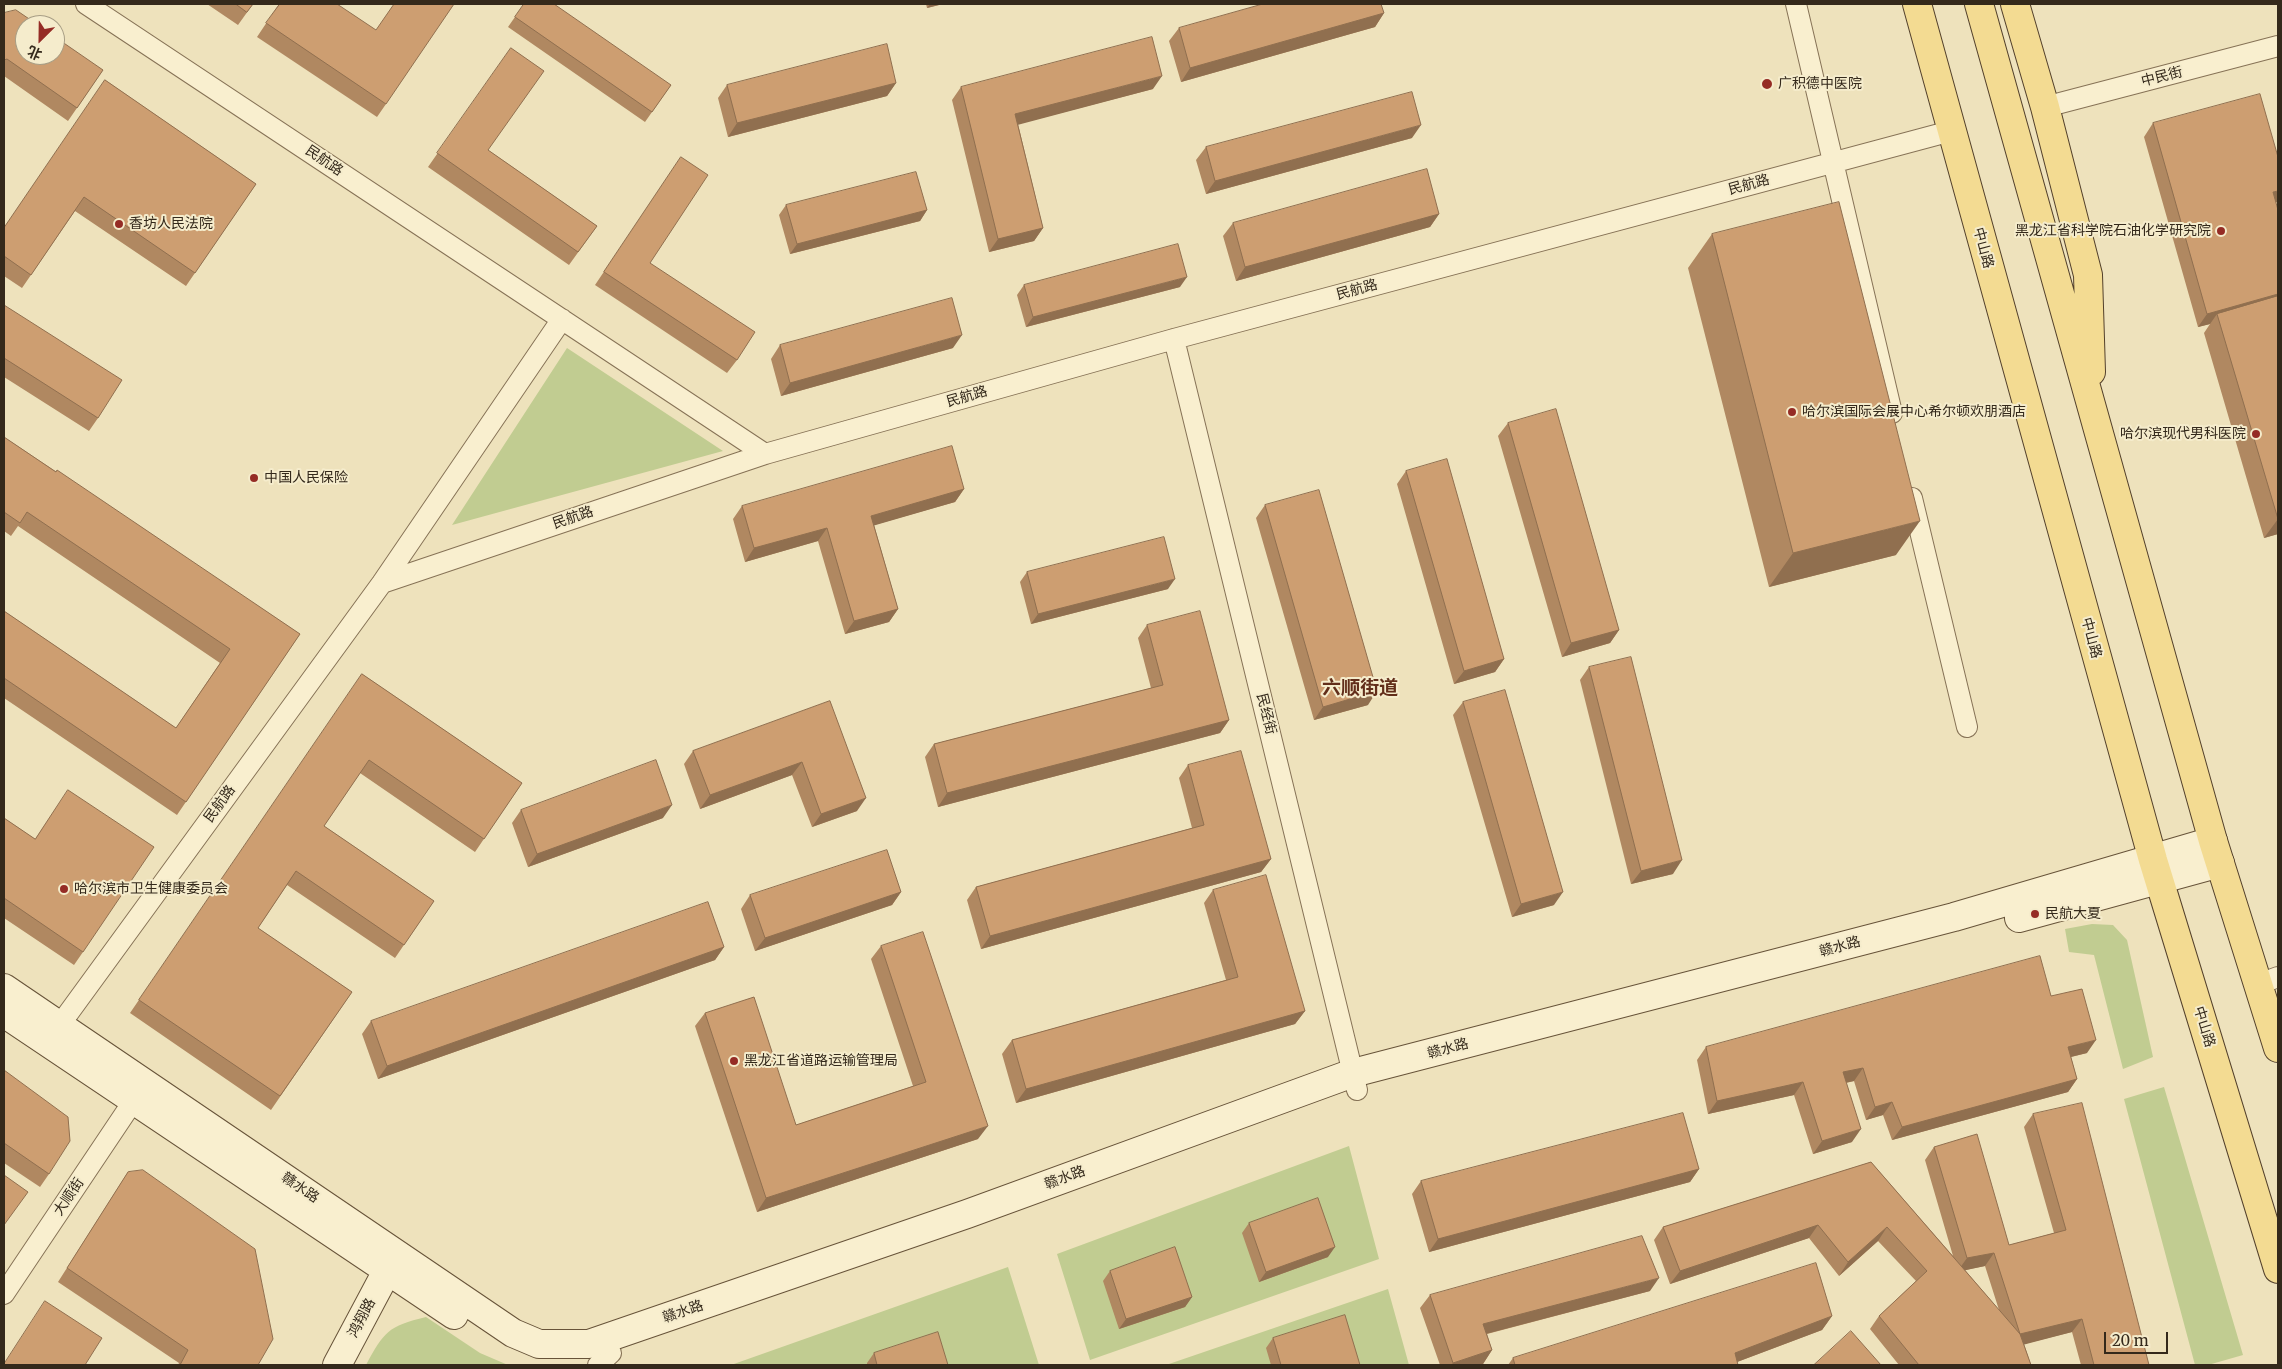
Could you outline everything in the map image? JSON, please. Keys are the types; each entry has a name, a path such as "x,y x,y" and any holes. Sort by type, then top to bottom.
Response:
{"main road":[{"name":"中山路","path":"1917,4 2156,871 2278,1269"},
{"path":"1979,4 2217,852 2269,980 2278,1048"},
{"path":"2015,4 2046,106 2088,275 2091,321 2091,406"},
{"name":"赣水路","path":"4,988 513,1333 539,1344 589,1344 1355,1082 1954,917 2156,871 2217,852"},
{"name":"赣水路","path":"4,1013 477,1330 538,1357 573,1360 604,1359 1355,1082"},
{"name":"鸿翔路","path":"337,1365 387,1271"}],"street":[{"name":"民航路","path":"86,4 765,454"},
{"path":"1796,4 1898,435"},
{"name":"中民街","path":"2046,106 2278,46"},
{"name":"民航路","path":"382,583 765,454 1174,339 1951,131"},
{"name":"民航路","path":"59,1026 382,583 562,319"},
{"name":"民经街","path":"1174,339 1355,1082"},
{"path":"1909,484 1967,727"},
{"name":"大顺街","path":"4,1294 134,1100"}],"green space":[{"path":"567,348 723,451 452,525"},
{"path":"2092,924 2113,925 2127,940 2153,1057 2123,1069 2094,955 2069,952 2065,929"},
{"path":"2164,1087 2243,1355 2208,1365 2195,1365 2124,1099"},
{"path":"1349,1146 1379,1259 1090,1360 1057,1254"},
{"path":"1008,1267 1039,1365 731,1365"},
{"path":"1388,1289 1409,1365 1166,1365"},
{"path":"426,1317 480,1353 508,1365 366,1365 388,1332 395,1327"}],"building":[{"path":"236,4 253,4 247,12"},
{"path":"280,4 337,4 376,30 394,4 454,4 386,104 266,23"},
{"path":"524,4 554,4 671,85 652,112 515,17"},
{"path":"1263,4 1381,4 1384,13 1190,68 1179,28"},
{"path":"16,10 23,15 15,15 15,65 7,59 4,60 4,13"},
{"path":"1152,37 1162,76 1015,114 1043,228 998,239 961,87"},
{"path":"65,44 103,70 77,108 16,65 65,65"},
{"path":"887,44 896,83 737,123 727,85"},
{"path":"511,48 544,71 488,150 597,226 578,252 437,153"},
{"path":"105,80 256,184 195,273 84,197 31,275 4,256 4,228"},
{"path":"1412,92 1421,125 1215,181 1206,147"},
{"name":"黑龙江省科学院石油化学研究院","path":"2260,94 2278,157 2278,191 2273,192 2278,210 2278,294 2207,314 2153,123"},
{"path":"681,157 708,175 650,263 755,332 737,360 604,272"},
{"path":"1427,169 1439,214 1245,267 1233,223"},
{"path":"916,172 927,210 797,244 786,205"},
{"name":"哈尔滨国际会展中心希尔顿欢朋酒店","path":"1839,202 1920,521 1793,553 1712,234"},
{"path":"1178,244 1187,277 1033,317 1024,285"},
{"name":"哈尔滨现代男科医院","path":"2278,296 2278,519 2217,314"},
{"path":"952,298 962,335 790,383 780,345"},
{"path":"4,305 122,380 98,418 4,358"},
{"path":"1556,409 1619,630 1571,643 1508,423"},
{"path":"4,437 56,472 57,470 300,634 186,802 4,678 4,611 176,728 230,649 27,512 20,523 4,512"},
{"path":"952,446 964,489 871,516 898,609 854,621 827,528 754,548 742,506"},
{"path":"1447,459 1504,659 1464,671 1406,471"},
{"path":"1319,490 1377,691 1323,707 1265,505"},
{"path":"1164,537 1175,579 1038,614 1027,572"},
{"path":"1200,611 1229,720 947,793 934,744 1163,685 1147,625"},
{"path":"1631,657 1682,860 1641,871 1589,667"},
{"path":"362,674 522,783 484,839 369,760 324,826 434,901 404,945 296,871 258,928 352,992 280,1096 139,1000"},
{"path":"1505,690 1563,892 1521,904 1463,702"},
{"path":"830,701 866,798 821,814 802,762 710,795 693,751"},
{"path":"1241,751 1271,859 990,936 976,887 1204,825 1188,765"},
{"path":"656,760 672,805 537,854 521,810"},
{"name":"哈尔滨市卫生健康委员会","path":"68,790 154,847 83,952 4,898 4,818 35,839"},
{"path":"887,850 901,892 765,938 750,895"},
{"path":"1266,875 1305,1011 1026,1089 1012,1040 1238,977 1213,890"},
{"path":"708,902 724,947 387,1066 371,1021"},
{"name":"黑龙江省道路运输管理局","path":"923,932 988,1126 766,1198 705,1013 754,997 796,1125 926,1082 881,946"},
{"path":"2040,956 2051,996 2082,989 2096,1040 2068,1047 2077,1079 1902,1127 1892,1102 1875,1107 1863,1068 1843,1072 1861,1129 1822,1141 1803,1082 1717,1101 1706,1047"},
{"path":"4,1070 68,1117 70,1141 49,1174 4,1143"},
{"path":"2082,1103 2149,1365 2094,1365 2082,1319 2020,1334 1994,1253 1967,1258 1934,1147 1977,1134 2009,1245 2066,1230 2033,1114"},
{"path":"1683,1113 1699,1169 1438,1239 1421,1181"},
{"path":"1871,1162 2020,1334 2031,1365 1919,1365 1879,1316 1927,1271 1887,1227 1848,1262 1818,1225 1680,1271 1663,1227"},
{"path":"143,1170 255,1249 273,1339 258,1365 180,1365 188,1350 67,1268 128,1172"},
{"path":"4,1175 28,1192 4,1225"},
{"path":"1318,1198 1335,1247 1266,1272 1249,1223"},
{"path":"1642,1236 1659,1278 1483,1324 1492,1350 1453,1363 1430,1295"},
{"path":"1175,1247 1192,1297 1126,1319 1110,1271"},
{"path":"1816,1263 1832,1316 1735,1353 1738,1365 1515,1365 1513,1358"},
{"path":"45,1301 102,1338 85,1365 4,1365 4,1364"},
{"path":"1345,1315 1360,1365 1281,1365 1273,1338"},
{"path":"1851,1331 1881,1365 1814,1365"},
{"path":"938,1332 948,1365 877,1365 874,1353"}],"place":[{"name":"广积德中医院","path":"1767,84"},
{"name":"香坊人民法院","path":"119,224"},
{"name":"黑龙江省科学院石油化学研究院","path":"2221,231"},
{"name":"哈尔滨国际会展中心希尔顿欢朋酒店","path":"1792,412"},
{"name":"哈尔滨现代男科医院","path":"2256,434"},
{"name":"中国人民保险","path":"254,478"},
{"name":"哈尔滨市卫生健康委员会","path":"64,889"},
{"name":"民航大夏","path":"2035,914"},
{"name":"黑龙江省道路运输管理局","path":"734,1061"}],"district":[{"name":"六顺街道","path":"1360,689"}]}
